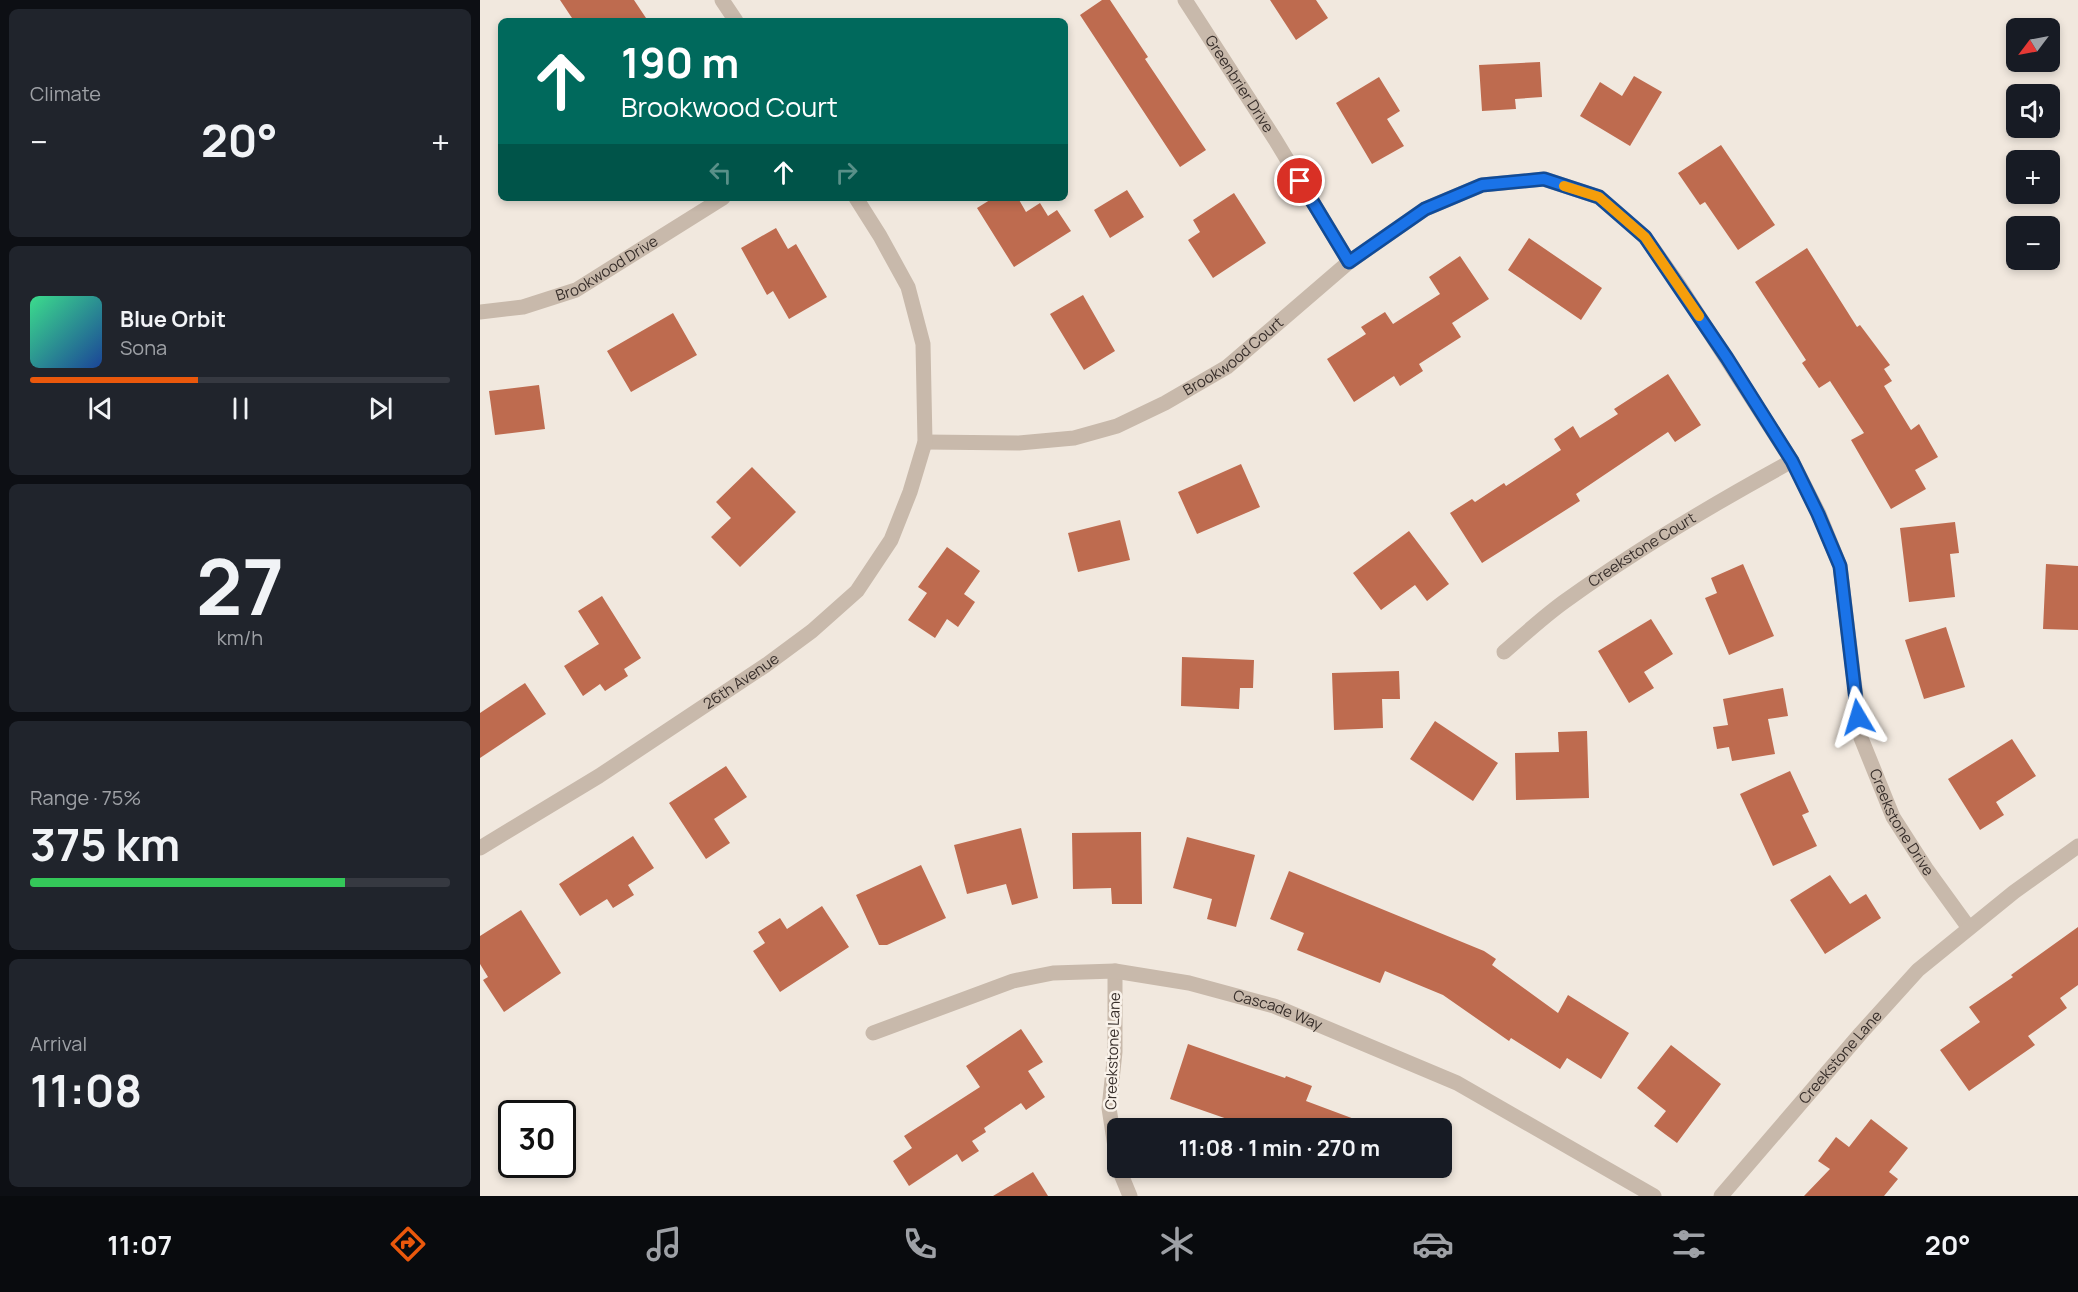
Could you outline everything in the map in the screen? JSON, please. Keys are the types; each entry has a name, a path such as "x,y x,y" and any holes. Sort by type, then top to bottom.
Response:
{"street":[{"path":"722,0 734,18"},
{"name":"Greenbrier Drive","path":"1185,0 1276,141 1349,262"},
{"name":"Creekstone Drive","path":"1507,183 1544,179 1599,197 1645,237 1727,358 1792,461 1840,566 1861,738 1893,817 1926,870 1969,928"},
{"name":"Brookwood Court","path":"925,442 1019,443 1074,438 1117,426 1165,403 1227,367 1349,262 1425,209 1482,185 1507,183"},
{"name":"Brookwood Drive","path":"480,312 523,307 576,290 718,201"},
{"name":"26th Avenue","path":"480,848 599,776 766,665 812,631 857,591 891,540 910,492 925,442 923,344 908,287 858,201"},
{"name":"Creekstone Court","path":"1504,652 1565,600 1594,580 1731,494 1792,461"},
{"path":"1969,928 2078,846"},
{"name":"Creekstone Lane","path":"1721,1196 1918,970 1969,928"},
{"name":"Creekstone Lane","path":"1111,1118 1109,1108 1115,1052 1115,971"},
{"name":"Cascade Way","path":"873,1033 1013,981 1053,973 1115,971 1189,983 1284,1010 1457,1083 1654,1196"},
{"name":"Creekstone Lane","path":"1123,1178 1130,1196"}],"building":[{"path":"560,0 634,0 646,18 572,18"},
{"path":"1102,0 1110,0 1148,57 1145,59 1206,150 1180,167 1080,15"},
{"path":"1270,0 1316,0 1328,18 1296,40"},
{"path":"1540,62 1542,97 1515,99 1516,109 1482,111 1479,65"},
{"path":"1634,76 1662,92 1630,146 1580,116 1600,82 1622,96"},
{"path":"1379,77 1400,111 1387,119 1404,146 1372,164 1336,103"},
{"path":"1721,145 1775,225 1738,250 1705,202 1700,205 1678,173"},
{"path":"1127,190 1144,217 1110,238 1094,210"},
{"path":"1234,193 1266,243 1213,278 1188,240 1200,232 1193,220"},
{"path":"988,201 1020,201 1026,212 1040,203 1048,216 1057,210 1071,231 1014,267 977,208"},
{"path":"776,228 788,249 796,244 827,297 789,319 773,291 767,295 741,248"},
{"path":"1529,238 1602,288 1581,320 1508,270"},
{"path":"1807,248 1857,327 1860,325 1890,365 1884,369 1892,381 1884,386 1911,430 1919,424 1938,457 1915,470 1926,489 1891,509 1851,440 1864,433 1830,381 1819,388 1802,363 1806,360 1755,282"},
{"path":"1460,256 1489,299 1452,323 1461,337 1419,364 1423,371 1400,386 1394,376 1354,402 1327,359 1366,334 1361,327 1385,312 1393,324 1440,294 1429,277"},
{"path":"1083,295 1115,351 1084,370 1050,314"},
{"path":"673,313 697,355 631,392 607,351"},
{"path":"1668,374 1701,425 1675,442 1668,432 1576,494 1580,501 1482,563 1450,513 1472,499 1475,502 1504,483 1506,486 1561,450 1554,439 1573,426 1580,438 1618,414 1614,409"},
{"path":"539,385 545,429 495,435 489,391"},
{"path":"1241,464 1260,507 1197,534 1178,492"},
{"path":"752,467 796,512 740,567 711,537 731,518 716,502"},
{"path":"1120,520 1130,560 1078,572 1068,533"},
{"path":"1955,522 1959,553 1950,554 1955,597 1909,602 1900,528"},
{"path":"1409,531 1449,584 1427,601 1415,585 1381,610 1353,573"},
{"path":"947,547 980,571 964,594 975,602 958,627 947,619 935,638 908,620 927,593 918,587"},
{"path":"1743,564 1774,636 1729,655 1705,598 1717,593 1711,578"},
{"path":"2046,564 2078,566 2078,630 2043,629"},
{"path":"602,596 641,658 624,669 628,676 605,691 600,684 583,696 564,666 599,644 578,611"},
{"path":"1651,619 1673,654 1644,672 1654,688 1629,703 1598,651"},
{"path":"1946,627 1965,687 1924,699 1905,640"},
{"path":"1182,657 1254,660 1253,688 1240,688 1239,709 1181,706"},
{"path":"1399,671 1400,699 1382,699 1383,728 1334,730 1332,673"},
{"path":"525,683 546,714 480,758 480,713"},
{"path":"1783,688 1788,716 1768,719 1775,754 1732,761 1729,747 1717,749 1713,727 1728,725 1723,699"},
{"path":"1435,721 1498,763 1473,801 1410,759"},
{"path":"1587,731 1589,798 1516,800 1515,753 1559,752 1558,732"},
{"path":"2012,739 2036,776 1996,802 2004,815 1980,830 1948,779"},
{"path":"726,766 747,797 714,819 730,843 706,859 669,803"},
{"path":"1790,771 1809,812 1802,815 1817,846 1773,866 1740,794"},
{"path":"1021,828 1038,898 1012,905 1006,884 967,894 954,845"},
{"path":"1141,832 1142,904 1112,904 1111,888 1073,889 1072,833"},
{"path":"633,836 654,868 628,885 634,895 613,908 607,899 580,916 559,884"},
{"path":"1187,837 1255,855 1236,927 1207,919 1212,899 1173,888"},
{"path":"921,865 946,918 887,945 879,945 856,895"},
{"path":"1289,871 1484,951 1496,959 1492,965 1558,1013 1568,995 1629,1033 1601,1079 1567,1058 1560,1069 1511,1038 1509,1041 1443,995 1385,971 1380,983 1297,950 1304,933 1270,919"},
{"path":"1830,875 1850,904 1866,894 1881,918 1825,954 1790,900"},
{"path":"822,906 849,947 780,992 753,951 765,943 758,932 780,918 787,929"},
{"path":"521,910 561,973 504,1012 483,980 488,977 480,964 480,936"},
{"path":"2078,927 2078,985 2060,998 2067,1008 2028,1036 2035,1045 1969,1091 1940,1050 1980,1022 1969,1007 2013,977 2011,975"},
{"path":"1021,1029 1043,1062 1028,1071 1045,1097 1026,1110 1021,1103 984,1128 986,1132 972,1141 979,1151 962,1162 957,1154 909,1186 893,1161 912,1148 904,1136 980,1087 966,1066"},
{"path":"1188,1044 1312,1086 1306,1101 1352,1118 1224,1118 1170,1099"},
{"path":"1671,1045 1721,1084 1677,1143 1654,1126 1666,1111 1637,1088"},
{"path":"1871,1119 1908,1148 1889,1172 1898,1179 1884,1196 1804,1196 1830,1169 1818,1161 1836,1137 1849,1147"},
{"path":"1033,1172 1048,1196 993,1196"}],"slow traffic":[{"path":"1564,186 1599,197 1645,237 1699,316"}],"route":[{"path":"1300,181 1349,262 1425,209 1482,185 1544,179 1599,197 1645,237 1727,358 1792,461 1818,514 1840,566 1858,717"}]}
